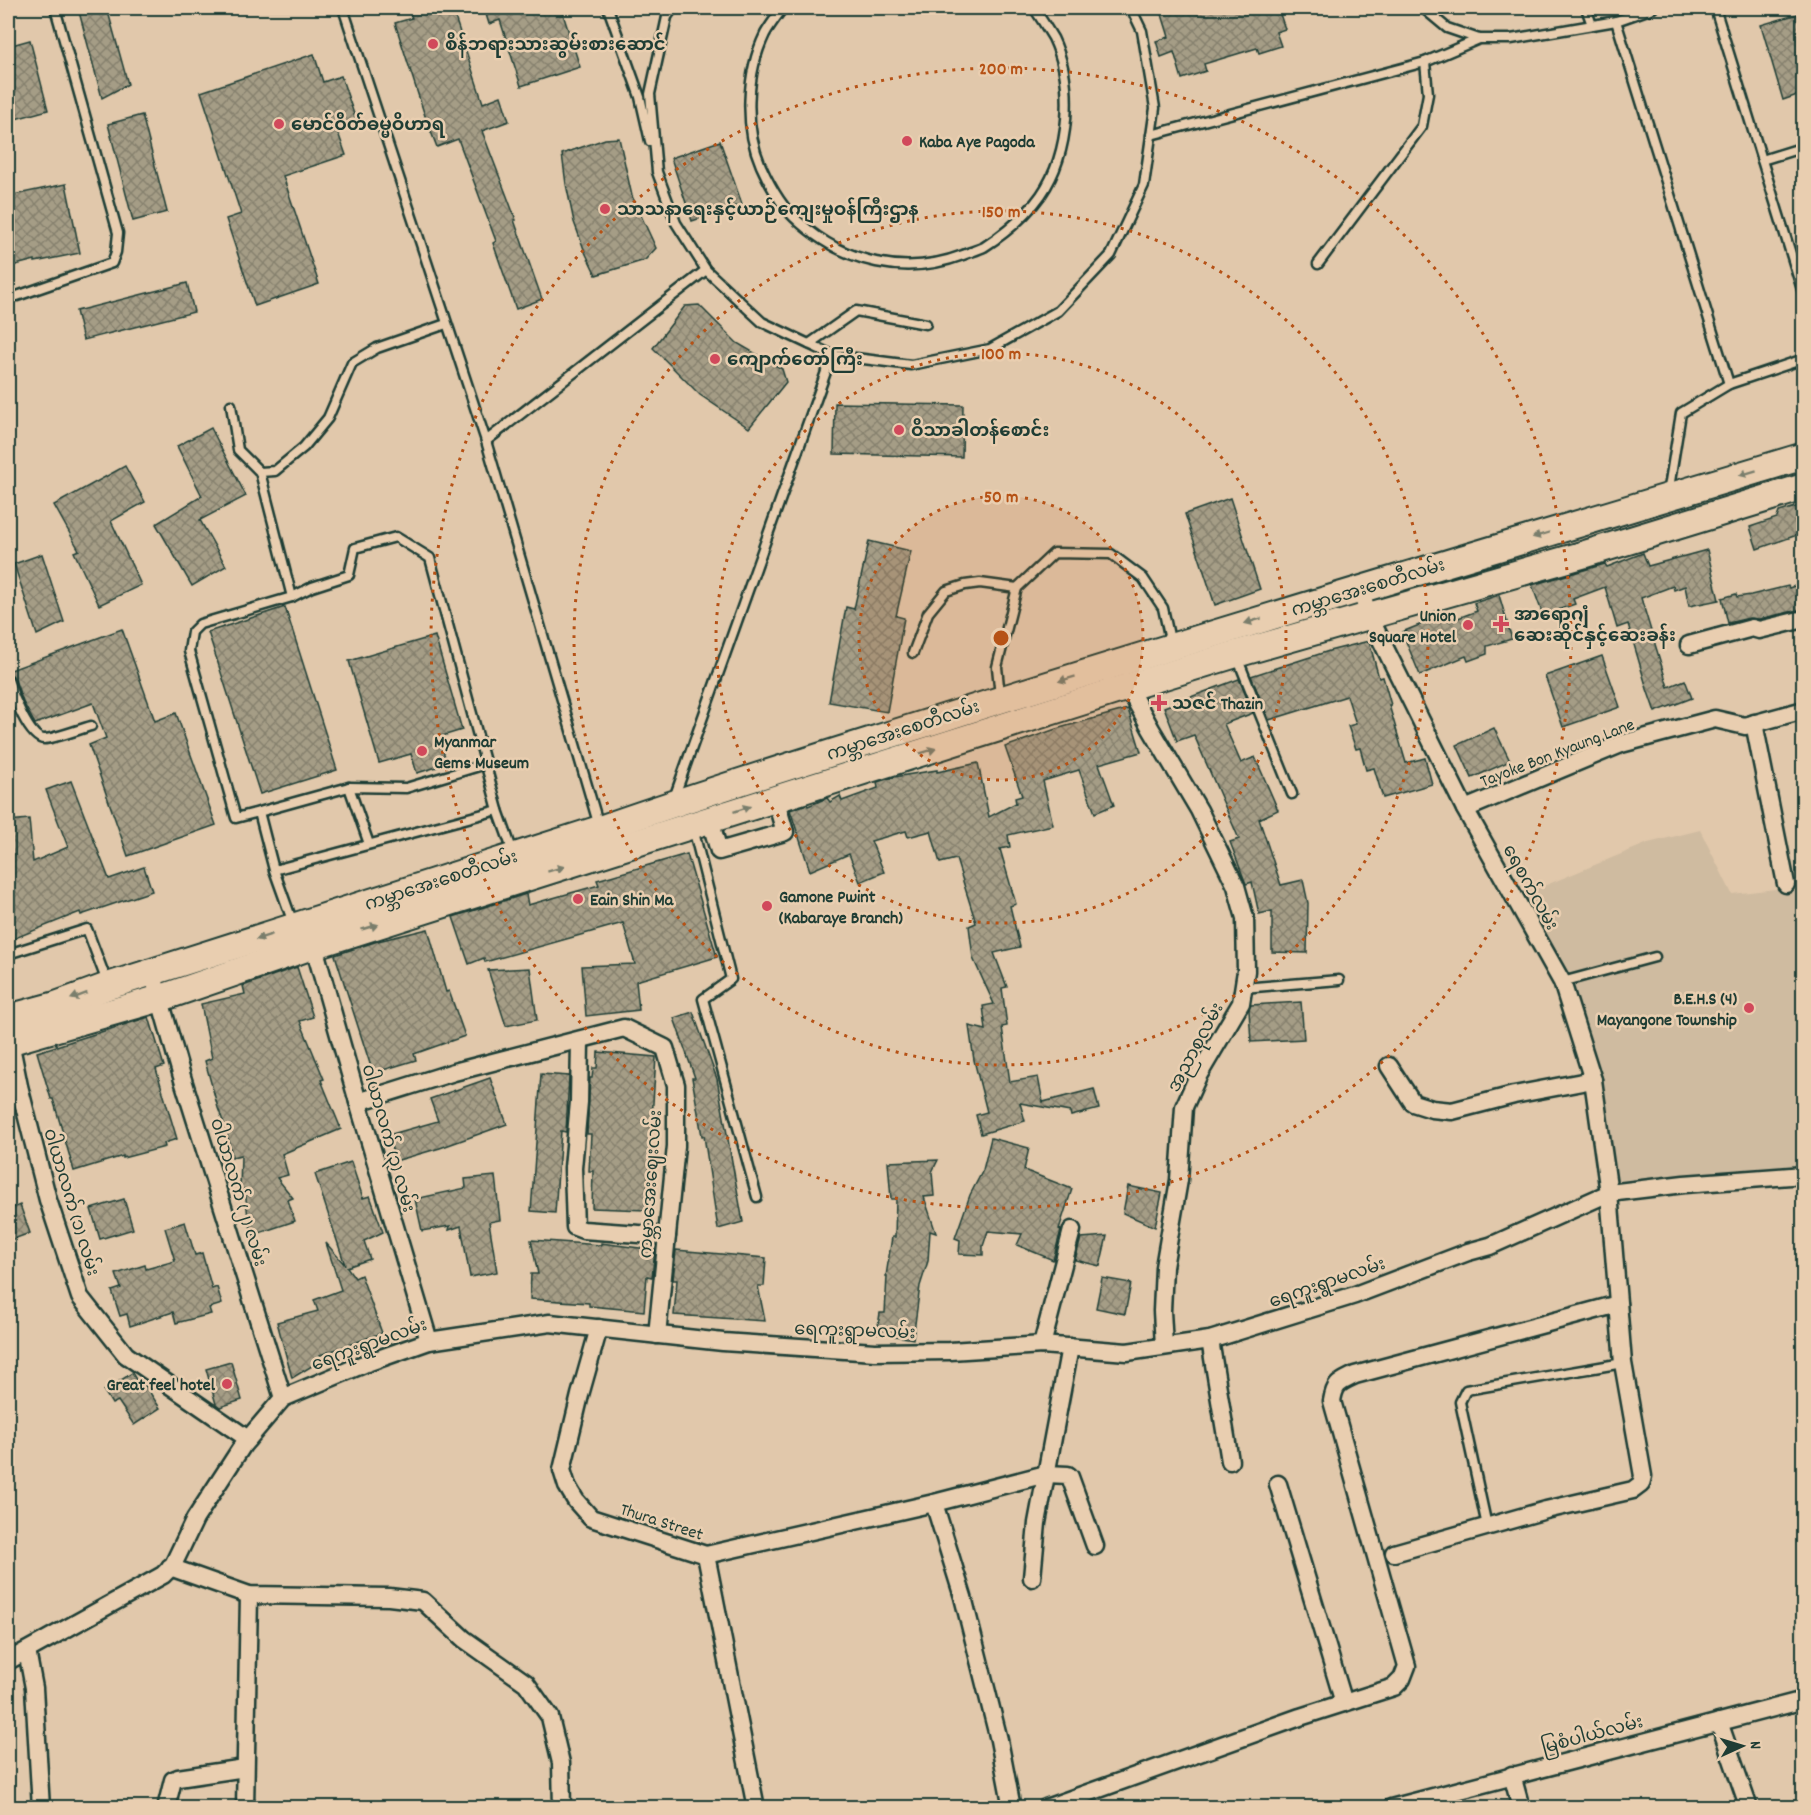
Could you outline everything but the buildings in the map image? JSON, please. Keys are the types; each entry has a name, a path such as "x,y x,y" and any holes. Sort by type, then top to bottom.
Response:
{"main road":[{"name":"ကမ္ဘာအေးစေတီလမ်း","path":"8,1034 56,1005 108,986 204,956 305,932 703,810 1001,699 1803,456"},
{"name":"ကမ္ဘာအေးစေတီလမ်း","path":"8,1034 161,998 213,981 305,932 514,856 603,841 671,804 703,810 775,798 1236,654 1582,555 1803,488"},
{"path":"1664,498 1670,529"},
{"path":"1574,525 1582,555"},
{"path":"204,956 213,981"}],"street":[{"name":"ရေစက်လမ်း","path":"1360,589 1369,616 1465,809 1562,982 1593,1080 1609,1193 1623,1363 1643,1476 1641,1484 1633,1490 1487,1526"},
{"path":"1689,645 1752,628 1759,630 1803,619"},
{"name":"အညာစုလမ်း","path":"1128,687 1199,810 1236,886 1245,918 1246,971 1241,1003 1198,1076 1184,1107 1179,1180 1164,1267 1162,1311 1164,1346"},
{"name":"Tayoke Bon Kyaung Lane","path":"1465,809 1621,744 1715,719 1745,726 1803,710"},
{"path":"1754,723 1786,884"},
{"path":"703,810 719,851 785,832 775,798"},
{"name":"ဝါယာလက် (၃) လမ်း","path":"305,932 429,1341"},
{"name":"ဝါယာလက် (၂) လမ်း","path":"153,972 183,1080 283,1398"},
{"name":"ကမ္ဘာအေးဈေးလမ်း","path":"580,1040 624,1028 665,1048 676,1085 676,1146 657,1335"},
{"name":"ဝါယာလက် (၁) လမ်း","path":"8,1034 48,1200 81,1297 126,1355 248,1439"},
{"path":"358,1102 454,1072 580,1040 579,1101 573,1168 575,1227 583,1230 667,1236"},
{"path":"1389,1066 1413,1103 1432,1109 1452,1111 1514,1095 1593,1080"},
{"name":"ရေကူးရွာမလမ်း","path":"8,1661 163,1575 170,1567 195,1519 248,1439 283,1398 364,1364 429,1341 550,1323 723,1342 875,1352 950,1352 1042,1345 1127,1352 1210,1340 1355,1295 1468,1252 1490,1246 1609,1193 1684,1184 1803,1175"},
{"path":"1042,1345 1072,1230"},
{"path":"1046,1808 1300,1717 1394,1687 1402,1679 1407,1666 1332,1401 1338,1383 1355,1376 1618,1304"},
{"name":"Thura Street","path":"599,1328 562,1470 567,1486 591,1518 706,1555 756,1808"},
{"path":"1210,1340 1230,1461"},
{"path":"1032,1578 1037,1523 1070,1347"},
{"path":"706,1555 934,1503 1046,1474 1070,1477 1095,1546"},
{"path":"1278,1484 1344,1703"},
{"path":"934,1503 963,1597 999,1740 1012,1808"},
{"path":"1394,1553 1487,1526"},
{"path":"170,1567 249,1595 389,1597 423,1601 464,1639 526,1683 550,1717 561,1763 562,1808"},
{"path":"245,1808 249,1595"},
{"path":"27,1651 34,1688 41,1808"},
{"name":"မြစံပါယ်လမ်း","path":"1391,1808 1803,1700"},
{"path":"1719,1722 1749,1808"},
{"path":"166,1808 173,1780 245,1768"},
{"path":"1512,1775 1521,1808"}],"lane":[{"path":"8,296 17,296 112,263 116,252 118,233 55,8"},
{"path":"343,8 486,441 603,841"},
{"path":"608,8 640,97 657,172 676,224 706,270 762,322 832,355 912,365 990,349 1058,311 1111,255 1144,185 1155,108 1142,31 1131,8"},
{"path":"657,172 650,94 667,17 673,8"},
{"path":"783,8 765,35 752,73 749,113 756,153 772,190 797,221 829,245 866,261 906,266 945,262 983,248 1016,225 1041,194 1059,158 1067,119 1065,79 1053,40 1037,9"},
{"path":"1423,8 1447,28 1479,39 1511,39 1616,21 1653,8"},
{"path":"1586,8 1592,25"},
{"path":"1715,8 1803,296"},
{"path":"1616,21 1729,384"},
{"path":"1151,135 1425,62 1479,39"},
{"path":"1318,264 1422,126 1428,94 1425,62"},
{"path":"1762,160 1803,147"},
{"path":"486,441 706,270"},
{"path":"809,344 856,311 926,324"},
{"path":"260,472 275,471 304,447 328,418 352,363 377,348 446,324"},
{"path":"671,804 832,355"},
{"path":"1664,498 1681,413 1729,384 1803,359"},
{"path":"231,405 238,450 260,472 292,597"},
{"path":"486,764 406,788 349,787 236,818 189,651 192,632 200,624 292,597 312,587 349,576 355,548 396,537 430,558 486,764 498,810 514,856"},
{"path":"1001,699 997,667 1017,588 1054,553 1111,554 1143,578 1163,608 1171,646"},
{"path":"913,653 928,613 946,591 981,583 1017,588"},
{"path":"1236,654 1292,794"},
{"path":"8,680 12,696 34,735 43,740 91,726"},
{"path":"349,787 369,844"},
{"path":"274,870 498,810"},
{"path":"703,810 731,979 703,999 757,1197"},
{"path":"259,812 274,870 305,932"},
{"path":"8,954 87,929 108,986"},
{"path":"1562,982 1655,957"},
{"path":"1244,988 1339,980"},
{"path":"1487,1526 1460,1402 1466,1390 1623,1363"}],"shaded area":[{"path":"1700,830 1732,894 1803,886 1803,1175 1609,1193 1562,982 1522,895 1648,843"}],"place":[{"name":"စိန်ဘရားသားဆွမ်းစားဆောင်","path":"433,44"},
{"name":"မောင်ဝိတ်ဓမ္မဝိဟာရ","path":"279,124"},
{"name":"Kaba Aye Pagoda","path":"907,141"},
{"name":"သာသနာရေးနှင့်ယာဉ်ကျေးမှုဝန်ကြီးဌာန","path":"605,209"},
{"name":"ကျောက်တော်ကြီး","path":"715,359"},
{"name":"ဝိသာခါတန်စောင်း","path":"899,430"},
{"name":"အာရောဂျံ ဆေးဆိုင်နှင့်ဆေးခန်း","path":"1501,624"},
{"name":"Union Square Hotel","path":"1468,625"},
{"name":"သဇင် Thazin","path":"1159,703"},
{"name":"Myanmar Gems Museum","path":"422,751"},
{"name":"Eain Shin Ma","path":"578,899"},
{"name":"Gamone Pwint (Kabaraye Branch)","path":"767,906"},
{"name":"B.E.H.S (4) Mayangone Township","path":"1749,1008"},
{"name":"Great feel hotel","path":"227,1384"}]}
